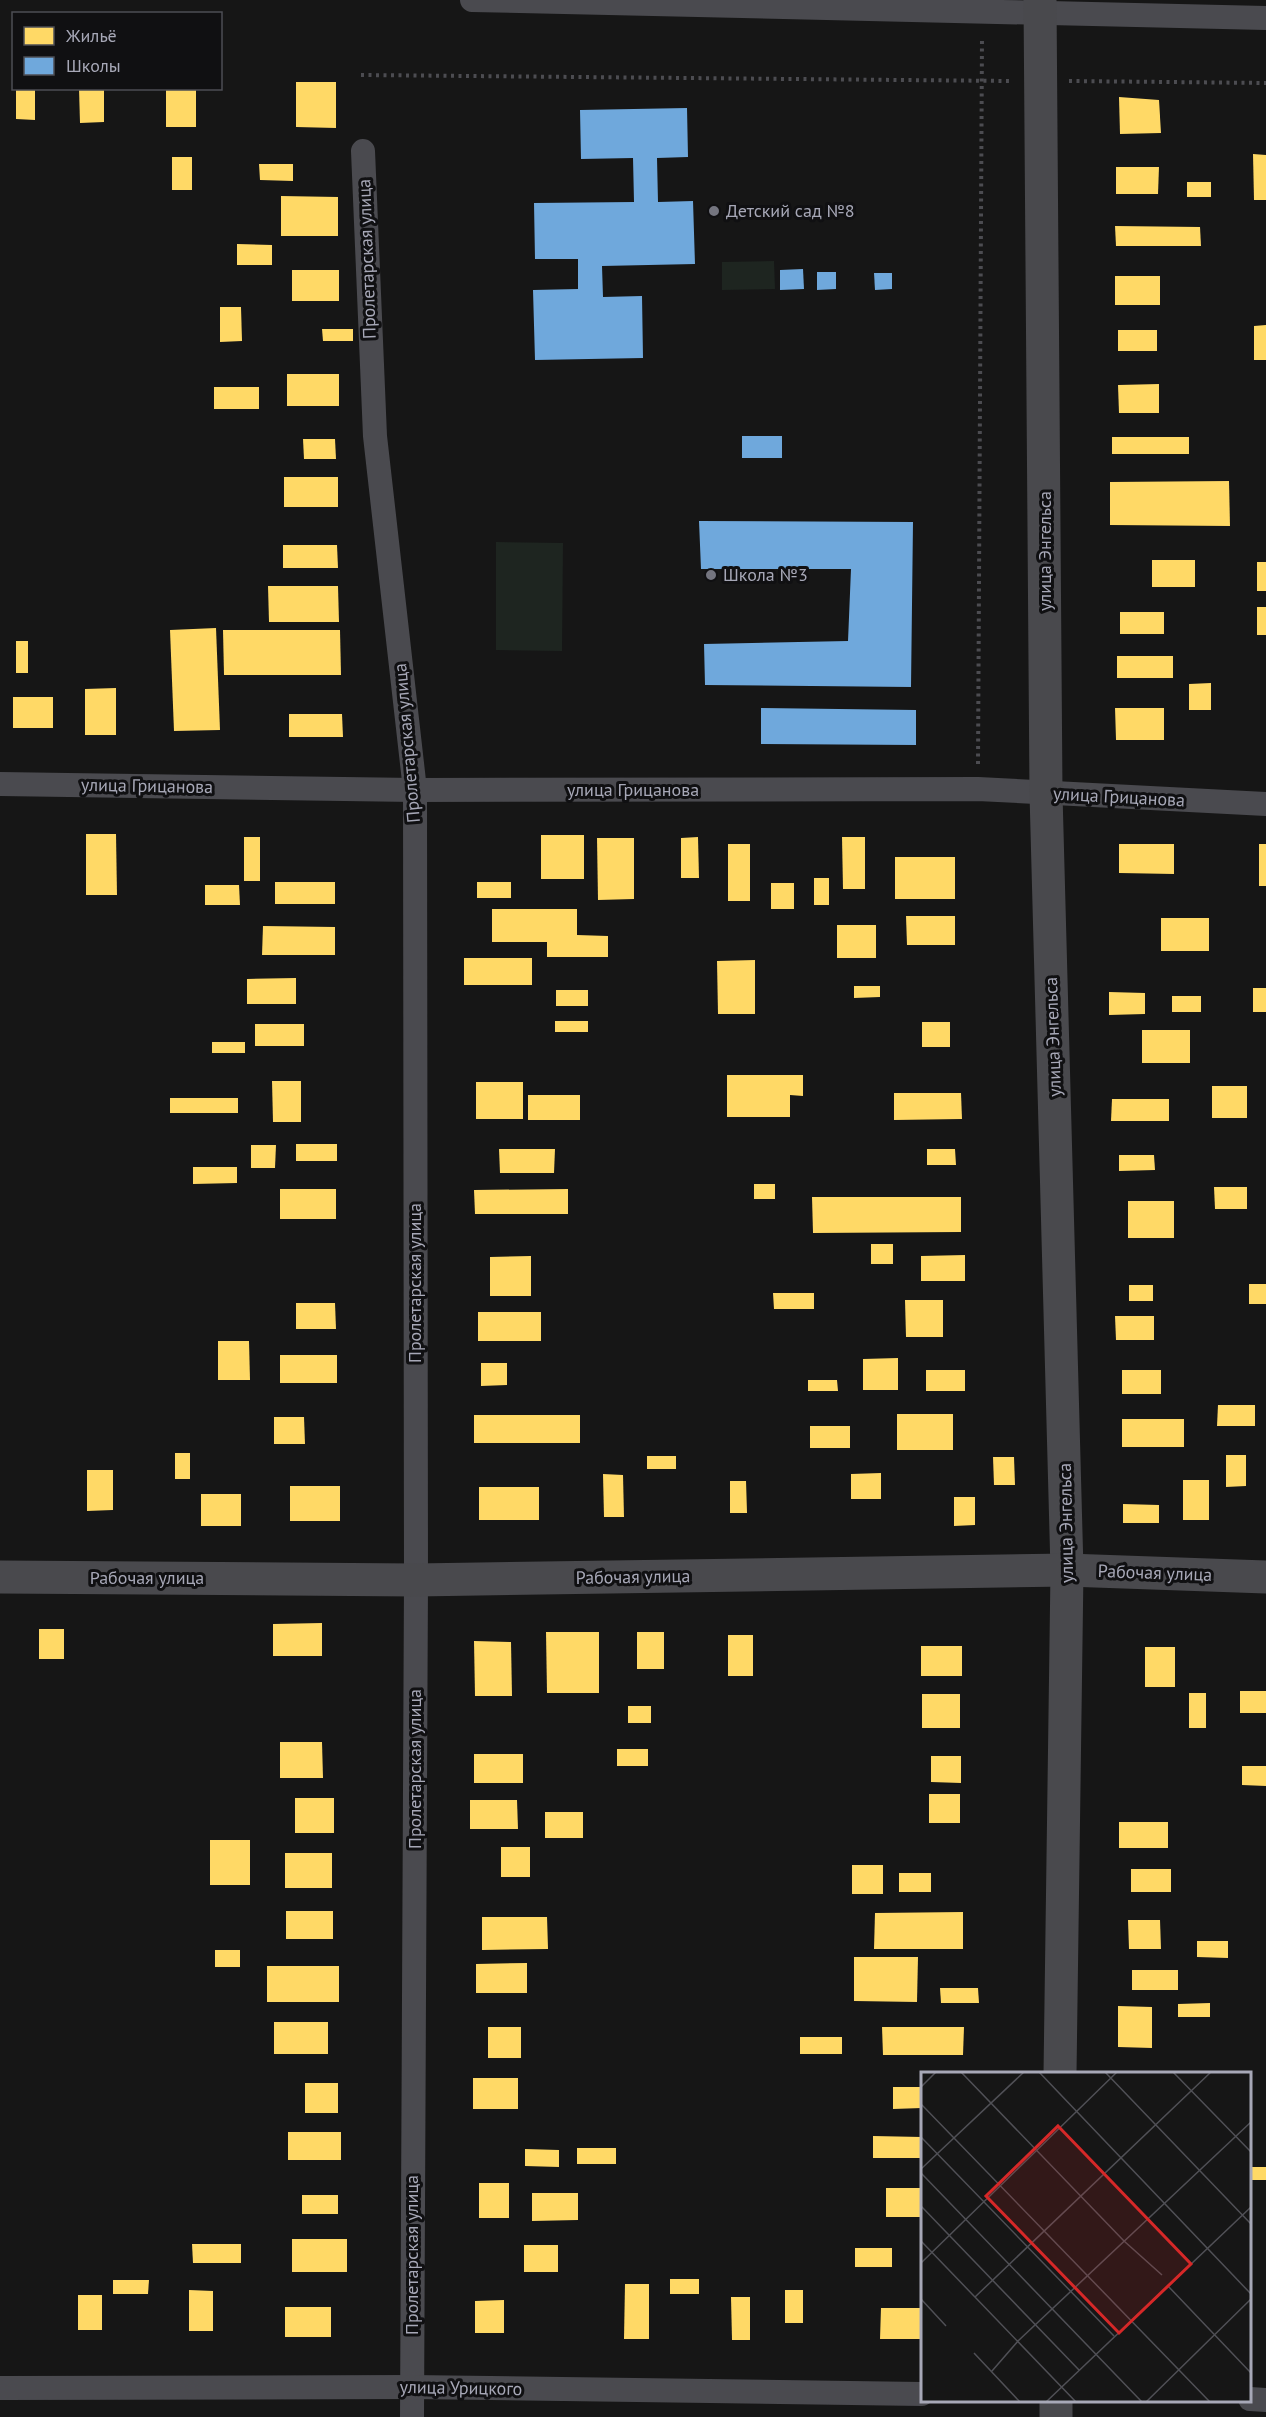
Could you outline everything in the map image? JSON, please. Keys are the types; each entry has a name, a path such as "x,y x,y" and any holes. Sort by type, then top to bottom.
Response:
{"street":[{"path":"472,0 982,11 1040,7 1266,18"},
{"name":"улица Энгельса","path":"1040,7 1047,794 1067,1570 1060,2072"},
{"name":"Пролетарская улица","path":"363,150 375,436 415,790 416,1580 412,2417"},
{"name":"улица Грицанова","path":"0,784 415,790 978,789 1266,804"},
{"name":"Рабочая улица","path":"0,1577 416,1580 1067,1570 1266,1577"},
{"name":"улица Урицкого","path":"0,2388 412,2387 921,2394"},
{"path":"1251,2399 1266,2400"}],"path":[{"path":"978,789 982,11"},
{"path":"361,75 1266,83"}],"shaded area":[{"path":"774,261 775,289 722,290 722,262"},
{"path":"496,542 563,543 562,651 496,650"}],"building: Жильё":[{"path":"296,82 336,82 336,128 296,127"},
{"path":"16,90 35,90 35,120 16,119"},
{"path":"79,90 104,90 104,122 80,123"},
{"path":"166,90 196,90 196,127 166,127"},
{"path":"1119,97 1159,100 1161,133 1120,134"},
{"path":"1253,154 1266,155 1266,200 1254,200"},
{"path":"172,157 192,157 192,190 172,190"},
{"path":"259,164 293,164 293,181 260,180"},
{"path":"1116,167 1159,167 1158,194 1116,194"},
{"path":"1187,182 1211,182 1211,197 1187,197"},
{"path":"281,196 338,197 338,236 281,236"},
{"path":"1115,226 1200,227 1201,246 1116,246"},
{"path":"237,244 272,245 272,265 237,265"},
{"path":"292,270 339,270 339,301 292,301"},
{"path":"1115,276 1160,276 1160,305 1115,305"},
{"path":"220,307 241,307 242,341 220,342"},
{"path":"1266,325 1266,360 1254,360 1254,326"},
{"path":"322,329 353,329 353,341 323,341"},
{"path":"1118,330 1157,330 1157,351 1118,351"},
{"path":"287,374 339,374 339,406 287,406"},
{"path":"1159,384 1159,413 1119,413 1118,385"},
{"path":"214,387 259,387 259,409 214,409"},
{"path":"1112,437 1189,437 1189,454 1112,454"},
{"path":"303,439 335,439 336,459 304,459"},
{"path":"284,477 338,477 338,507 284,507"},
{"path":"1229,481 1230,526 1110,525 1110,482"},
{"path":"283,545 337,545 338,568 283,568"},
{"path":"1152,560 1195,560 1195,587 1152,587"},
{"path":"1257,562 1266,562 1266,591 1257,591"},
{"path":"268,586 338,586 339,622 269,622"},
{"path":"1257,607 1266,607 1266,635 1257,635"},
{"path":"1120,612 1164,612 1164,634 1120,634"},
{"path":"216,628 220,730 174,731 170,630"},
{"path":"223,630 340,630 341,675 224,675"},
{"path":"16,641 28,641 28,673 16,673"},
{"path":"1117,656 1173,656 1173,678 1117,678"},
{"path":"1211,683 1211,710 1189,710 1189,684"},
{"path":"116,688 116,735 85,735 85,689"},
{"path":"13,697 53,697 53,728 13,728"},
{"path":"1115,708 1164,708 1164,740 1116,740"},
{"path":"289,714 342,714 343,737 289,737"},
{"path":"86,834 116,834 117,895 86,895"},
{"path":"541,835 584,835 584,879 541,879"},
{"path":"244,837 260,837 260,881 244,881"},
{"path":"698,837 699,878 681,878 681,838"},
{"path":"842,837 865,837 865,889 843,889"},
{"path":"597,838 634,838 634,899 598,900"},
{"path":"728,844 750,844 750,901 728,901"},
{"path":"1119,844 1174,844 1174,874 1119,873"},
{"path":"1259,844 1266,844 1266,886 1259,886"},
{"path":"895,857 955,857 955,899 895,899"},
{"path":"814,878 829,878 829,905 814,905"},
{"path":"275,882 335,882 335,904 275,904"},
{"path":"477,882 511,882 511,898 477,898"},
{"path":"771,883 794,883 794,909 771,909"},
{"path":"205,885 239,885 240,905 205,905"},
{"path":"492,909 577,909 577,935 608,936 608,957 547,957 547,942 492,942"},
{"path":"906,916 955,916 955,945 907,945"},
{"path":"1161,918 1209,918 1209,951 1161,951"},
{"path":"837,925 876,925 876,958 837,958"},
{"path":"263,926 335,927 335,955 262,955"},
{"path":"464,958 532,958 532,985 464,985"},
{"path":"755,960 755,1014 718,1014 717,961"},
{"path":"296,978 296,1004 247,1004 247,979"},
{"path":"854,986 880,986 880,997 854,998"},
{"path":"1253,988 1266,988 1266,1012 1253,1012"},
{"path":"556,990 588,990 588,1006 556,1006"},
{"path":"1109,992 1145,993 1145,1014 1109,1015"},
{"path":"1172,996 1201,996 1201,1012 1172,1012"},
{"path":"555,1021 588,1021 588,1032 555,1032"},
{"path":"922,1022 950,1022 950,1047 922,1047"},
{"path":"255,1024 304,1024 304,1046 255,1046"},
{"path":"1142,1030 1190,1030 1190,1063 1142,1063"},
{"path":"212,1042 245,1042 245,1053 212,1053"},
{"path":"727,1075 803,1075 803,1096 790,1095 790,1117 727,1117"},
{"path":"272,1081 301,1081 301,1122 273,1122"},
{"path":"476,1082 523,1082 523,1119 476,1119"},
{"path":"1212,1086 1247,1086 1247,1118 1212,1118"},
{"path":"894,1093 961,1093 962,1119 894,1120"},
{"path":"528,1095 580,1095 580,1120 528,1120"},
{"path":"170,1098 238,1098 238,1113 170,1113"},
{"path":"1112,1099 1169,1099 1169,1121 1111,1121"},
{"path":"296,1144 337,1144 337,1161 296,1161"},
{"path":"251,1145 276,1145 275,1168 251,1168"},
{"path":"499,1149 555,1149 554,1173 500,1173"},
{"path":"927,1149 955,1149 956,1165 927,1165"},
{"path":"1119,1155 1154,1155 1155,1170 1119,1171"},
{"path":"193,1167 237,1167 237,1183 193,1184"},
{"path":"754,1184 775,1184 775,1199 754,1199"},
{"path":"1214,1187 1247,1187 1247,1209 1215,1209"},
{"path":"280,1189 336,1189 336,1219 280,1219"},
{"path":"568,1189 568,1214 475,1214 474,1190"},
{"path":"812,1197 961,1197 961,1232 813,1233"},
{"path":"1128,1201 1174,1201 1174,1238 1128,1238"},
{"path":"871,1244 893,1244 893,1264 871,1264"},
{"path":"965,1255 965,1281 921,1281 921,1256"},
{"path":"531,1256 531,1296 490,1296 490,1257"},
{"path":"1249,1284 1266,1284 1266,1304 1249,1304"},
{"path":"1129,1285 1153,1285 1153,1301 1129,1301"},
{"path":"773,1293 814,1293 814,1309 774,1309"},
{"path":"905,1300 943,1300 943,1337 906,1337"},
{"path":"296,1303 335,1303 336,1329 296,1329"},
{"path":"478,1312 541,1312 541,1341 478,1341"},
{"path":"1115,1316 1154,1316 1154,1340 1116,1340"},
{"path":"218,1341 249,1341 250,1380 218,1380"},
{"path":"280,1355 337,1355 337,1383 280,1383"},
{"path":"898,1358 898,1390 863,1390 863,1359"},
{"path":"481,1363 507,1363 507,1385 481,1386"},
{"path":"926,1370 965,1370 965,1391 926,1391"},
{"path":"1122,1370 1161,1370 1161,1394 1122,1394"},
{"path":"808,1380 837,1380 838,1391 808,1391"},
{"path":"1218,1405 1255,1405 1255,1426 1217,1426"},
{"path":"897,1414 953,1414 953,1450 897,1450"},
{"path":"474,1415 580,1415 580,1443 474,1443"},
{"path":"274,1417 304,1417 305,1444 274,1444"},
{"path":"1122,1419 1184,1419 1184,1447 1122,1447"},
{"path":"810,1426 850,1426 850,1448 810,1448"},
{"path":"175,1453 190,1453 190,1479 175,1479"},
{"path":"1226,1455 1246,1455 1246,1486 1226,1487"},
{"path":"647,1456 676,1456 676,1469 647,1469"},
{"path":"993,1457 1014,1457 1015,1485 994,1485"},
{"path":"87,1470 113,1470 113,1510 87,1511"},
{"path":"881,1473 881,1499 851,1499 851,1474"},
{"path":"603,1474 623,1475 624,1517 604,1517"},
{"path":"1183,1480 1209,1480 1209,1520 1183,1520"},
{"path":"730,1481 746,1481 747,1513 730,1513"},
{"path":"290,1486 340,1486 340,1521 290,1521"},
{"path":"479,1487 539,1487 539,1520 479,1520"},
{"path":"201,1494 241,1494 241,1526 201,1526"},
{"path":"954,1497 975,1497 975,1525 954,1526"},
{"path":"1123,1504 1159,1505 1159,1523 1123,1523"},
{"path":"322,1623 322,1656 273,1656 273,1624"},
{"path":"39,1629 64,1629 64,1659 39,1659"},
{"path":"546,1632 599,1632 599,1693 547,1693"},
{"path":"637,1632 664,1632 664,1669 637,1669"},
{"path":"728,1635 753,1635 753,1676 728,1676"},
{"path":"474,1641 511,1642 512,1696 475,1696"},
{"path":"921,1646 962,1646 962,1676 921,1676"},
{"path":"1145,1647 1175,1647 1175,1687 1145,1687"},
{"path":"1240,1691 1266,1691 1266,1713 1240,1713"},
{"path":"1189,1693 1206,1693 1206,1728 1189,1728"},
{"path":"922,1694 960,1694 960,1728 922,1728"},
{"path":"628,1706 651,1706 651,1723 628,1723"},
{"path":"280,1742 322,1742 323,1778 280,1778"},
{"path":"617,1749 648,1749 648,1766 617,1766"},
{"path":"474,1754 523,1754 523,1783 474,1783"},
{"path":"931,1756 961,1756 961,1783 931,1782"},
{"path":"1242,1766 1266,1766 1266,1786 1242,1785"},
{"path":"929,1794 960,1794 960,1823 929,1823"},
{"path":"295,1798 334,1798 334,1833 295,1833"},
{"path":"470,1800 517,1800 518,1829 470,1829"},
{"path":"545,1812 583,1812 583,1838 545,1838"},
{"path":"1119,1822 1168,1822 1168,1848 1119,1848"},
{"path":"210,1840 250,1840 250,1885 210,1885"},
{"path":"501,1847 530,1847 530,1877 501,1877"},
{"path":"285,1853 332,1853 332,1888 285,1888"},
{"path":"852,1865 883,1865 883,1894 852,1894"},
{"path":"1131,1869 1171,1869 1171,1892 1131,1892"},
{"path":"899,1873 931,1873 931,1892 899,1892"},
{"path":"286,1911 333,1911 333,1939 286,1939"},
{"path":"963,1912 963,1949 874,1949 875,1913"},
{"path":"482,1917 547,1917 548,1949 482,1950"},
{"path":"1128,1920 1160,1920 1161,1949 1129,1949"},
{"path":"1197,1941 1228,1941 1228,1958 1197,1957"},
{"path":"215,1950 240,1950 240,1967 215,1967"},
{"path":"854,1957 918,1957 917,2002 854,2001"},
{"path":"527,1963 527,1993 476,1993 476,1964"},
{"path":"267,1966 339,1966 339,2002 267,2002"},
{"path":"1132,1970 1178,1970 1178,1990 1132,1990"},
{"path":"940,1988 978,1988 979,2003 941,2003"},
{"path":"1210,2003 1210,2017 1178,2017 1178,2004"},
{"path":"1118,2006 1152,2007 1152,2048 1118,2047"},
{"path":"274,2022 328,2022 328,2054 274,2054"},
{"path":"488,2027 521,2027 521,2058 488,2058"},
{"path":"882,2027 964,2027 963,2055 883,2055"},
{"path":"800,2037 842,2037 842,2054 800,2054"},
{"path":"473,2078 518,2078 518,2109 473,2109"},
{"path":"305,2083 338,2083 338,2113 305,2113"},
{"path":"893,2087 921,2087 921,2108 893,2109"},
{"path":"288,2132 341,2132 341,2160 288,2160"},
{"path":"873,2136 921,2137 921,2158 873,2158"},
{"path":"577,2148 616,2148 616,2164 577,2164"},
{"path":"525,2149 559,2150 559,2167 525,2166"},
{"path":"1251,2167 1266,2167 1266,2180 1251,2180"},
{"path":"479,2183 509,2183 509,2218 479,2218"},
{"path":"886,2188 921,2188 921,2217 886,2217"},
{"path":"532,2193 578,2193 578,2220 532,2221"},
{"path":"302,2195 338,2195 338,2214 302,2214"},
{"path":"292,2239 347,2239 347,2272 292,2272"},
{"path":"192,2244 241,2244 241,2263 193,2263"},
{"path":"524,2245 558,2245 558,2272 524,2272"},
{"path":"855,2248 892,2248 892,2267 855,2267"},
{"path":"670,2279 699,2279 699,2294 670,2294"},
{"path":"113,2280 149,2280 148,2294 113,2294"},
{"path":"625,2284 649,2284 649,2339 624,2339"},
{"path":"189,2290 213,2291 213,2331 189,2331"},
{"path":"785,2290 803,2290 803,2323 785,2323"},
{"path":"78,2295 102,2295 102,2330 78,2330"},
{"path":"731,2297 750,2297 750,2340 732,2340"},
{"path":"504,2300 504,2333 475,2333 475,2301"},
{"path":"285,2307 331,2307 331,2337 285,2337"},
{"path":"881,2308 921,2308 921,2339 880,2339"}],"building: Школы":[{"path":"687,108 688,157 657,158 658,202 693,201 695,264 602,266 603,297 642,296 643,358 535,360 533,290 578,289 578,259 535,259 534,203 634,202 633,158 581,159 580,110"},
{"path":"803,269 804,289 780,290 780,270"},
{"path":"817,272 836,272 836,289 817,290"},
{"path":"874,273 892,273 892,289 875,290"},
{"path":"742,436 782,436 782,458 742,458"},
{"path":"699,521 913,522 911,687 705,685 704,644 848,641 851,569 701,569"},
{"path":"761,708 916,710 916,745 761,744"}],"place":[{"name":"Детский сад №8","path":"714,211"},
{"name":"Школа №3","path":"711,575"}]}
